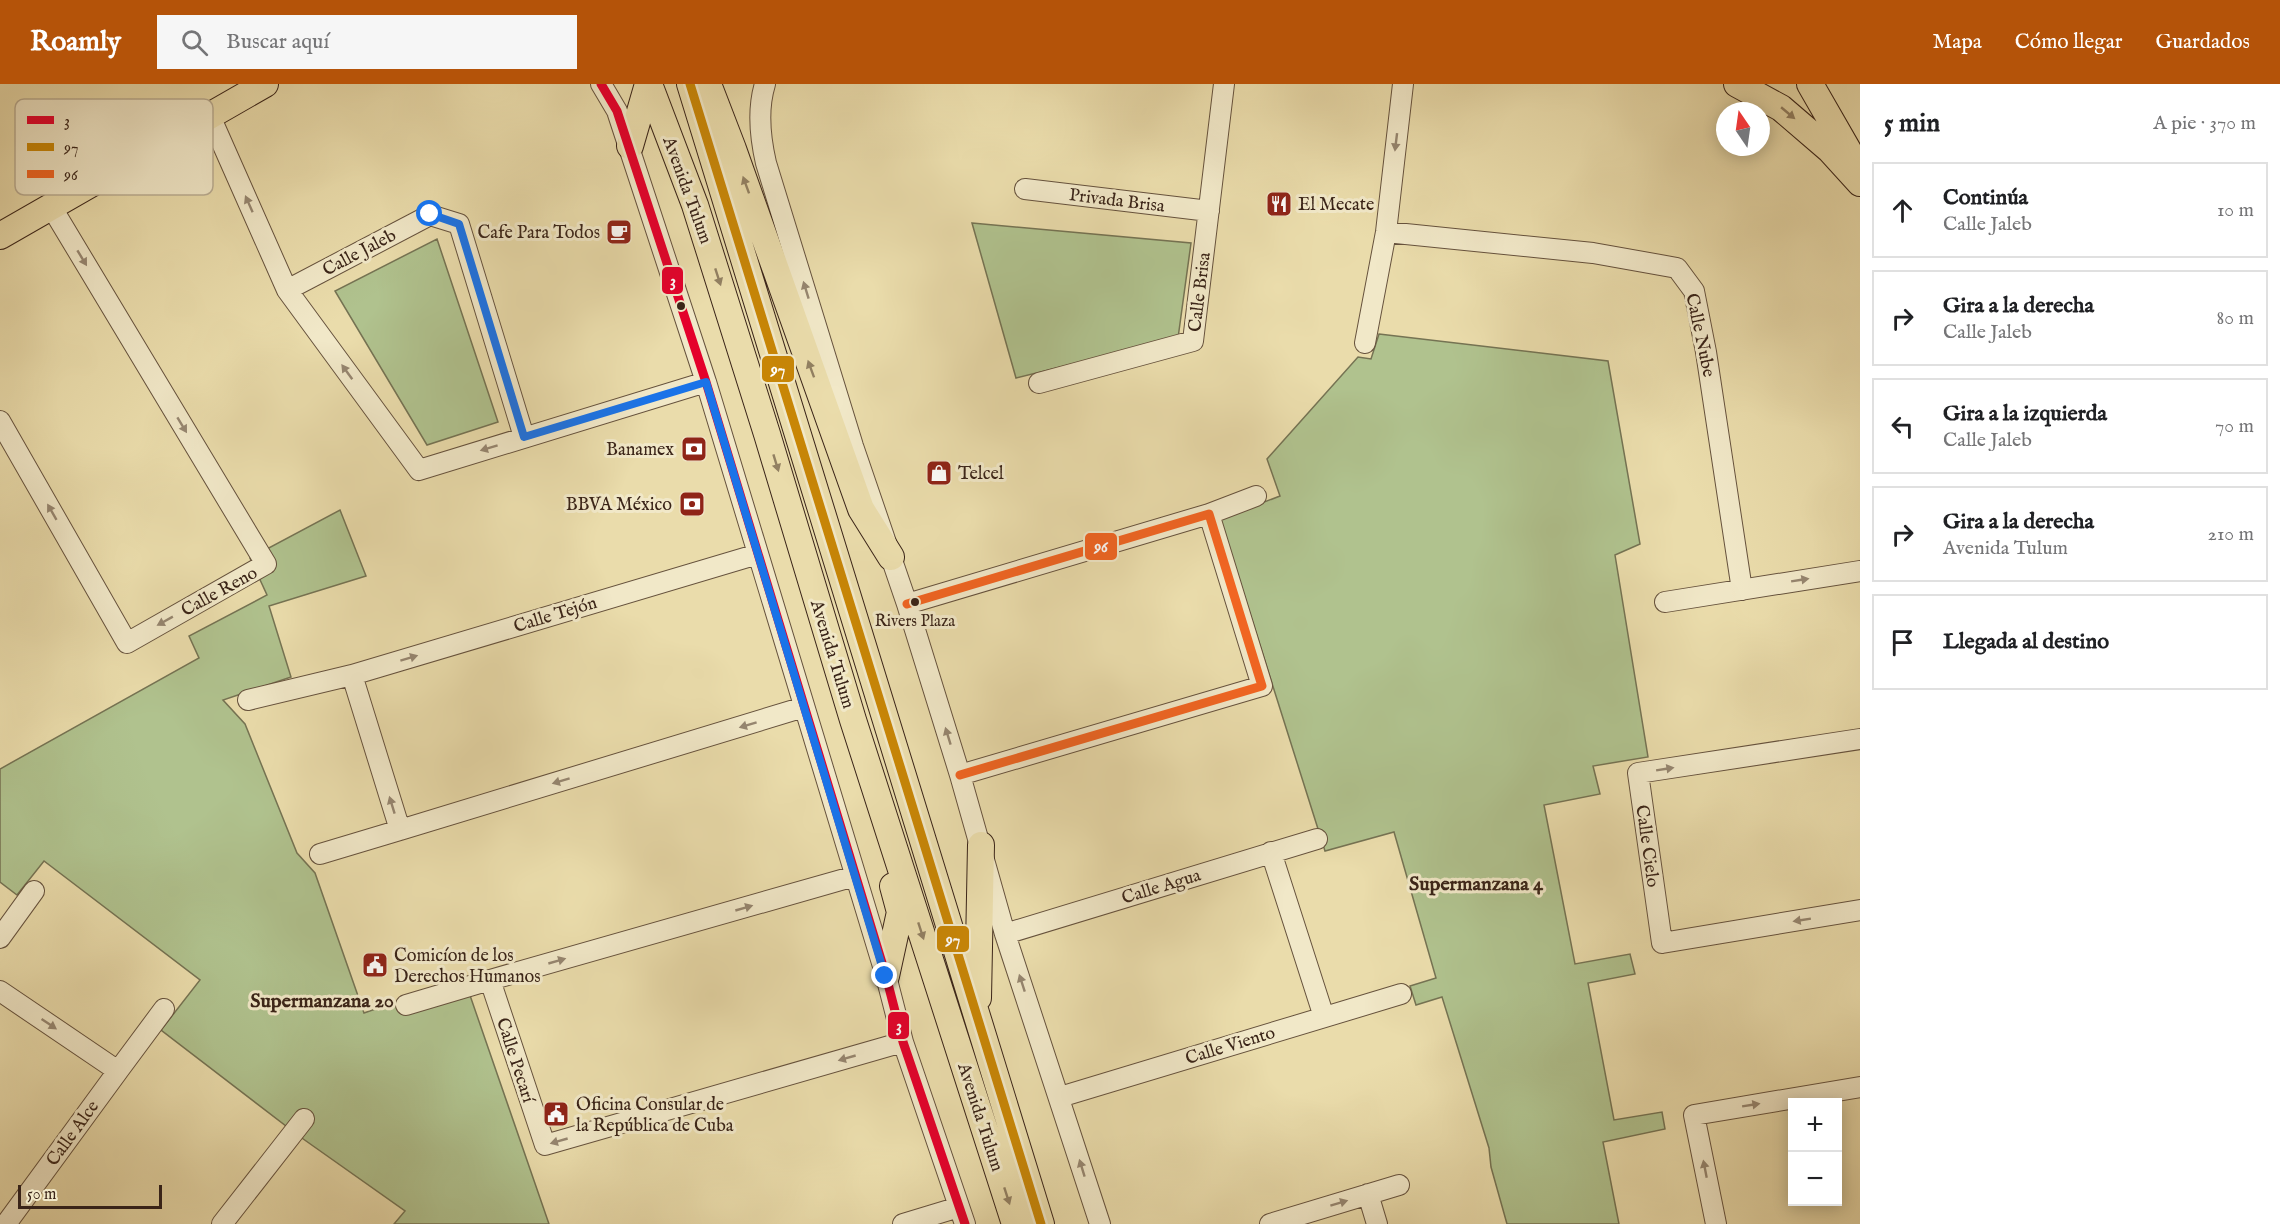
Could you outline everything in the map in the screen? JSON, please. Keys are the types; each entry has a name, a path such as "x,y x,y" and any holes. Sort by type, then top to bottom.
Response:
{"main road":[{"path":"213,114 265,84"},
{"path":"630,146 648,84"},
{"name":"Avenida Tulum","path":"648,84 695,205 853,720 1015,1224"},
{"name":"Avenida Tulum","path":"690,84 1041,1224"},
{"path":"708,84 861,509 891,557"},
{"path":"1737,84 1781,108 1830,150 1860,183"},
{"path":"1810,84 1860,171"},
{"path":"0,236 74,195"},
{"path":"853,720 860,759 900,912 885,976"},
{"path":"978,1020 981,845"}],"street":[{"path":"601,84 617,111 630,146 706,382 903,1042 962,1215 903,1224"},
{"path":"765,84 761,98 761,138 766,163 853,446 907,604 981,845 1005,934 1060,1096 1100,1224"},
{"name":"Calle Brisa","path":"1038,383 1194,341 1224,84"},
{"path":"1365,343 1386,232 1403,84"},
{"path":"213,123 287,290 419,470 706,382"},
{"name":"Privada Brisa","path":"1025,189 1209,210"},
{"name":"Calle Reno","path":"0,422 127,643 266,564 52,208"},
{"name":"Calle Jaleb","path":"287,290 430,214 459,224 524,437"},
{"name":"Calle Nube","path":"1386,232 1593,253 1677,268 1695,291 1742,590"},
{"path":"907,604 1209,514 1256,496"},
{"path":"960,775 1262,686 1209,514"},
{"name":"Calle Tejón","path":"248,700 352,675 758,554"},
{"path":"1665,602 1860,571"},
{"path":"352,675 400,830"},
{"path":"320,854 804,707"},
{"name":"Calle Cielo","path":"1860,740 1638,773 1662,943 1860,910"},
{"name":"Calle Agua","path":"1005,934 1317,839"},
{"path":"1271,852 1324,1017"},
{"path":"406,1005 855,876"},
{"path":"0,938 34,891"},
{"name":"Calle Pecarí","path":"490,980 545,1145 903,1042"},
{"path":"0,991 118,1071"},
{"name":"Calle Viento","path":"1060,1096 1401,994"},
{"name":"Calle Alce","path":"6,1224 164,1009"},
{"path":"1716,1224 1694,1115 1860,1087"},
{"path":"222,1224 304,1119"},
{"path":"1270,1224 1400,1185"},
{"path":"1368,1194 1377,1224"}],"green space":[{"path":"972,223 1191,243 1178,338 1016,378"},
{"path":"437,239 498,422 427,445 335,291"},
{"path":"1379,334 1608,361 1640,544 1615,555 1648,757 1593,766 1600,794 1544,805 1575,964 1630,954 1635,974 1588,983 1614,1120 1662,1112 1665,1129 1603,1142 1619,1224 1507,1224 1491,1167 1489,1148 1442,997 1416,1005 1410,986 1436,978 1394,832 1325,851 1220,519 1280,496 1267,459 1358,357 1371,359"},
{"path":"340,510 366,576 269,606 291,677 223,700 245,724 297,853 315,873 364,1013 464,978 549,1224 394,1224 405,1211 299,1136 161,1030 200,980 44,861 17,895 0,882 0,769 199,658 189,636 267,595 250,558"}],"transit line":[{"name":"3","path":"601,84 617,111 706,382 886,976 903,1042 965,1224"},
{"name":"97","path":"690,84 1041,1224"},
{"name":"96","path":"907,604 1209,514 1262,686 960,775"}],"place":[{"name":"El Mecate","path":"1279,204"},
{"name":"Cafe Para Todos","path":"619,232"},
{"name":"Banamex","path":"694,449"},
{"name":"Telcel","path":"939,473"},
{"name":"BBVA México","path":"692,504"},
{"name":"Rivers Plaza","path":"915,602"},
{"name":"Comicíon de los Derechos Humanos","path":"375,965"},
{"name":"Oficina Consular de la República de Cuba","path":"556,1114"}],"district":[{"name":"Supermanzana 4","path":"1476,883"},
{"name":"Supermanzana 20","path":"322,1000"}],"route":[{"path":"430,214 459,224 524,437 706,382 885,976"}]}
